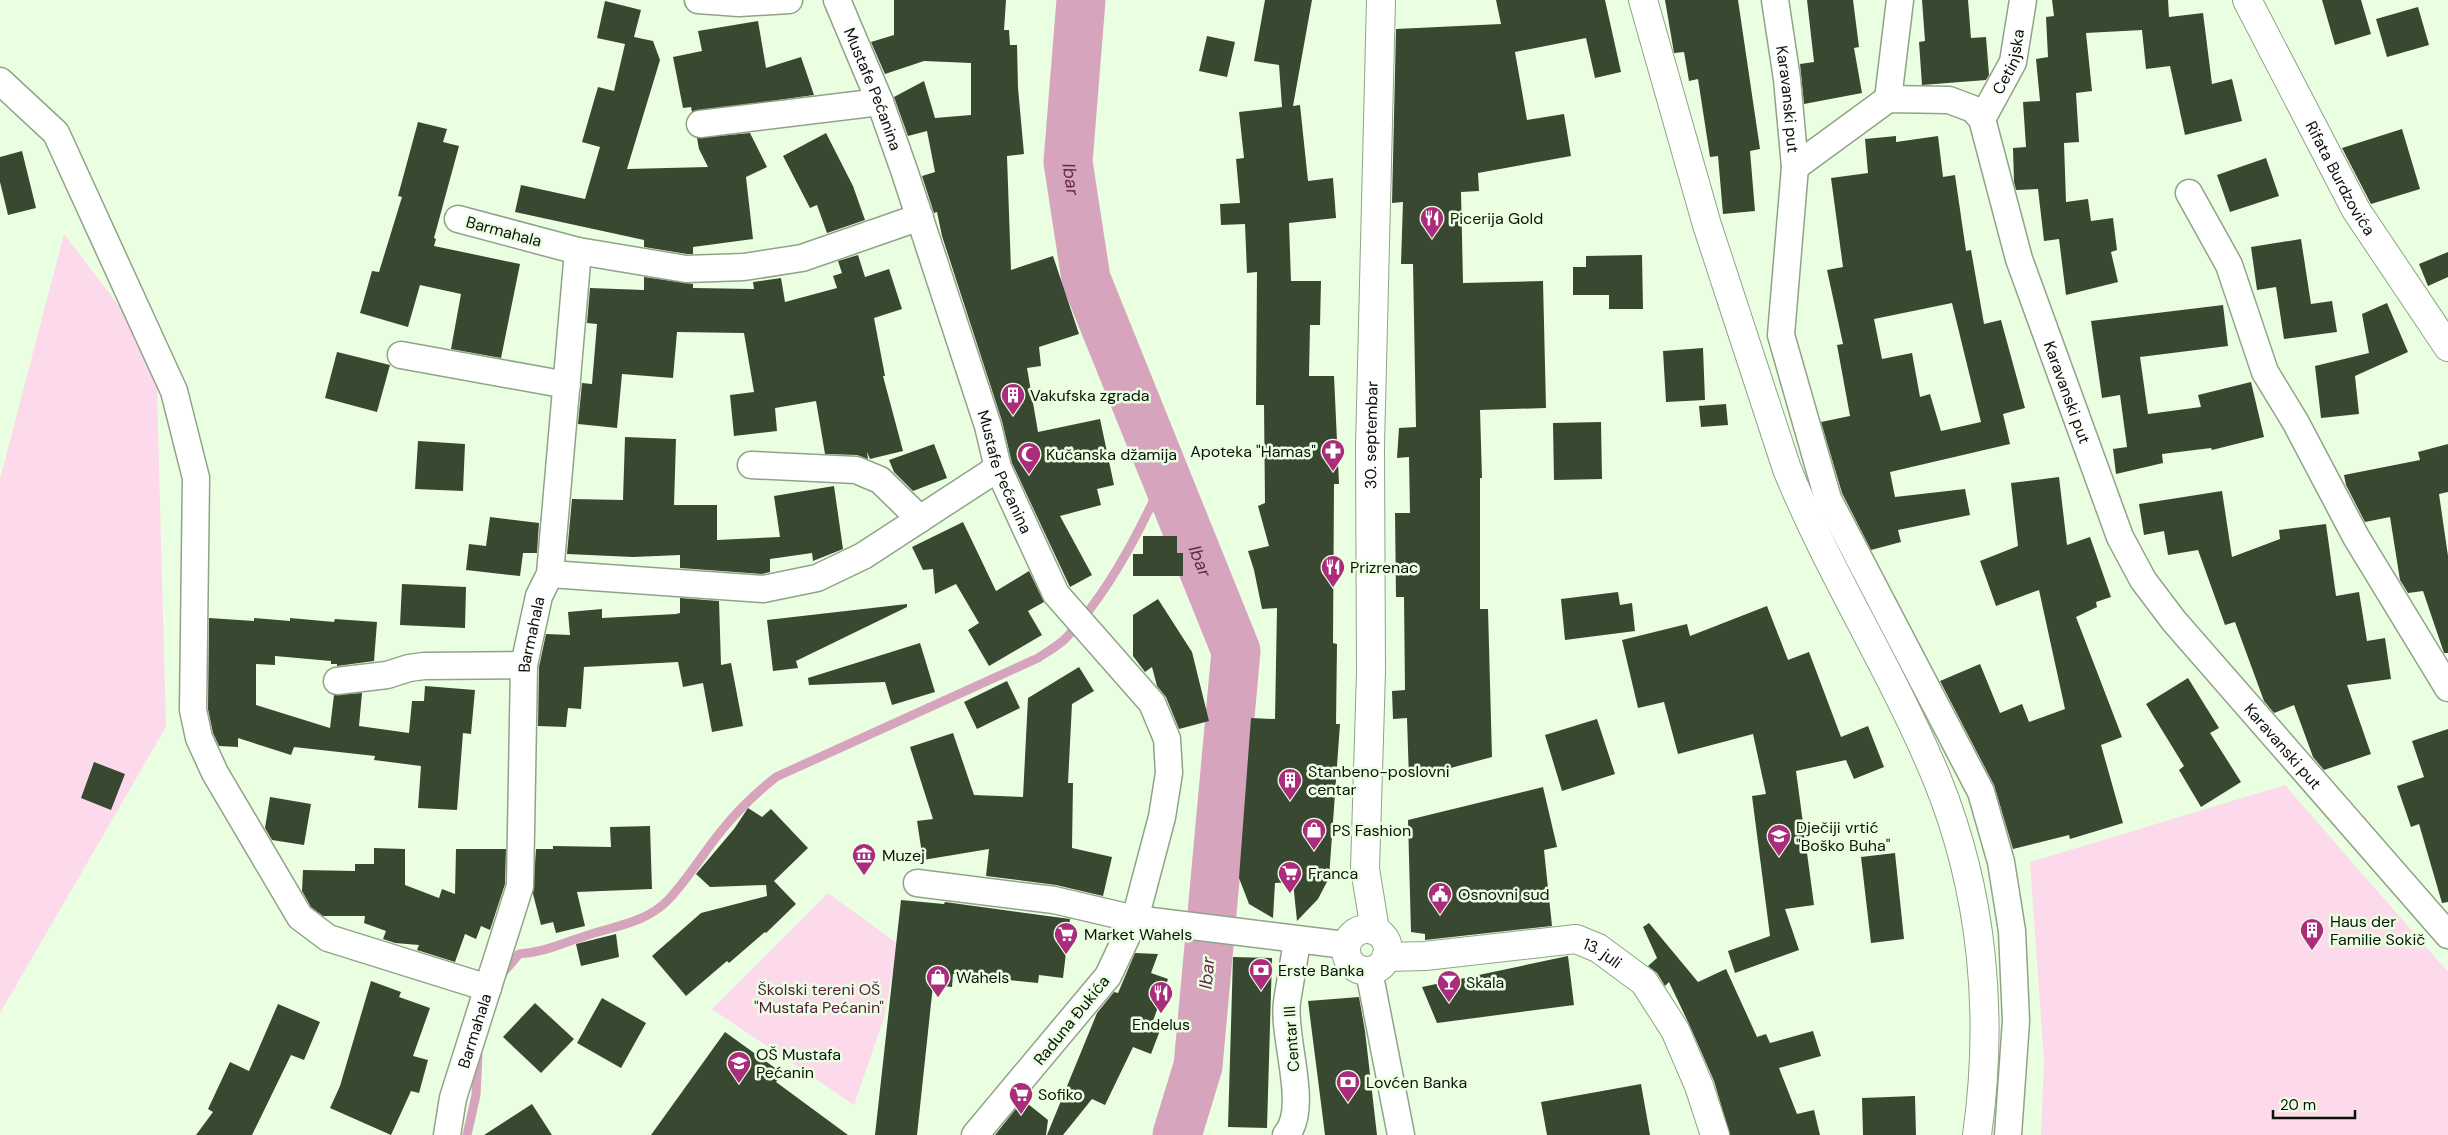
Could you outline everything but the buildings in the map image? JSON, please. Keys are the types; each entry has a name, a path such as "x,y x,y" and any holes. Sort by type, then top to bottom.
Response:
{"street":[{"path":"698,0 739,3 789,0"},
{"name":"Mustafe Pećanina","path":"837,0 880,102 920,217 988,426 998,468 1056,594 1152,703 1167,739 1169,773 1145,920"},
{"name":"30. septembar","path":"1375,930 1365,869 1371,672 1370,446 1381,0"},
{"path":"1643,0 1707,225 1787,469 1803,508 1937,778 1954,827 1970,886 1981,950 1986,1015 1984,1085 1977,1135"},
{"name":"Karavanski put","path":"1775,0 1786,79 1795,167"},
{"path":"1900,0 1888,99 1949,100 1973,109 1982,119"},
{"name":"Cetinjska","path":"1982,119 2013,62 2023,0"},
{"name":"Rifata Burdzovića","path":"2247,0 2356,210 2448,347"},
{"path":"0,81 56,133 174,391 196,478 193,710 199,738 216,773 300,917 311,927 328,938 488,988"},
{"name":"Karavanski put","path":"1795,167 1888,99"},
{"path":"700,124 880,102"},
{"name":"Karavanski put","path":"1982,119 2019,259 2120,537 2143,580 2174,621 2448,935"},
{"path":"1795,167 1781,335 1828,499 1981,792 2001,862 2012,931 2016,1021 2008,1135"},
{"path":"2189,193 2229,265 2264,372 2296,423 2356,537 2448,688"},
{"path":"578,250 686,269 744,267 802,258 920,217"},
{"name":"Barmahala","path":"447,1135 453,1098 520,886 524,666 539,596 550,574 578,250 458,219"},
{"path":"401,354 567,386"},
{"path":"751,465 856,470 880,480 920,519"},
{"path":"550,574 763,589 816,578 863,556 998,468"},
{"path":"337,681 387,675 408,668 424,666 524,666"},
{"name":"30. septembar","path":"1347,941 1365,869"},
{"path":"918,883 1054,900 1145,920 1251,935 1297,941 1347,941"},
{"name":"Raduna Ðukića","path":"975,1135 1108,976 1145,920"},
{"path":"1378,964 1356,969 1347,959 1347,941 1356,931 1365,928 1375,930 1384,937 1388,946 1378,964 1401,1135"},
{"name":"13. juli","path":"1378,964 1425,956 1576,939 1598,948 1644,982 1675,1030 1699,1086 1715,1135"},
{"name":"Centar III","path":"1286,1135 1294,1124 1296,1107 1287,1003 1297,941"},
{"path":"1964,1135 1984,1085"}],"green space":[{"path":"64,234 156,354 166,727 0,1013 0,479"},
{"path":"2285,785 2448,972 2448,1135 2041,1135 2044,1061 2030,862"},
{"name":"Školski tereni OŠ \"Mustafa Pećanin\"","path":"828,893 898,944 884,1018 854,1105 712,1009"}],"waterway":[{"name":"Ibar","path":"1081,0 1068,162 1086,279 1236,651 1198,1066 1177,1135"},
{"path":"502,974 519,954 545,950 629,923 659,908 682,883 734,816 776,777 1038,658 1060,644 1081,621 1109,582 1134,539 1165,475"},
{"path":"467,1135 476,1095 478,1054"}],"place":[{"name":"Picerija Gold","path":"1432,239"},
{"name":"Vakufska zgrada","path":"1013,416"},
{"name":"Apoteka \"Hamas\"","path":"1333,472"},
{"name":"Kučanska džamija","path":"1029,475"},
{"name":"Prizrenac","path":"1333,588"},
{"name":"Stanbeno-poslovni centar","path":"1290,801"},
{"name":"PS Fashion","path":"1314,851"},
{"name":"Dječiji vrtić \"Boško Buha\"","path":"1779,857"},
{"name":"Muzej","path":"864,876"},
{"name":"Franca","path":"1290,894"},
{"name":"Osnovni sud","path":"1440,915"},
{"name":"Haus der Familie Sokič","path":"2312,951"},
{"name":"Market Wahels","path":"1066,955"},
{"name":"Erste Banka","path":"1261,991"},
{"name":"Wahels","path":"938,998"},
{"name":"Skala","path":"1449,1003"},
{"name":"Endelus","path":"1161,1014"},
{"name":"OŠ Mustafa Pećanin","path":"739,1084"},
{"name":"Lovćen Banka","path":"1348,1103"},
{"name":"Sofiko","path":"1021,1115"}]}
